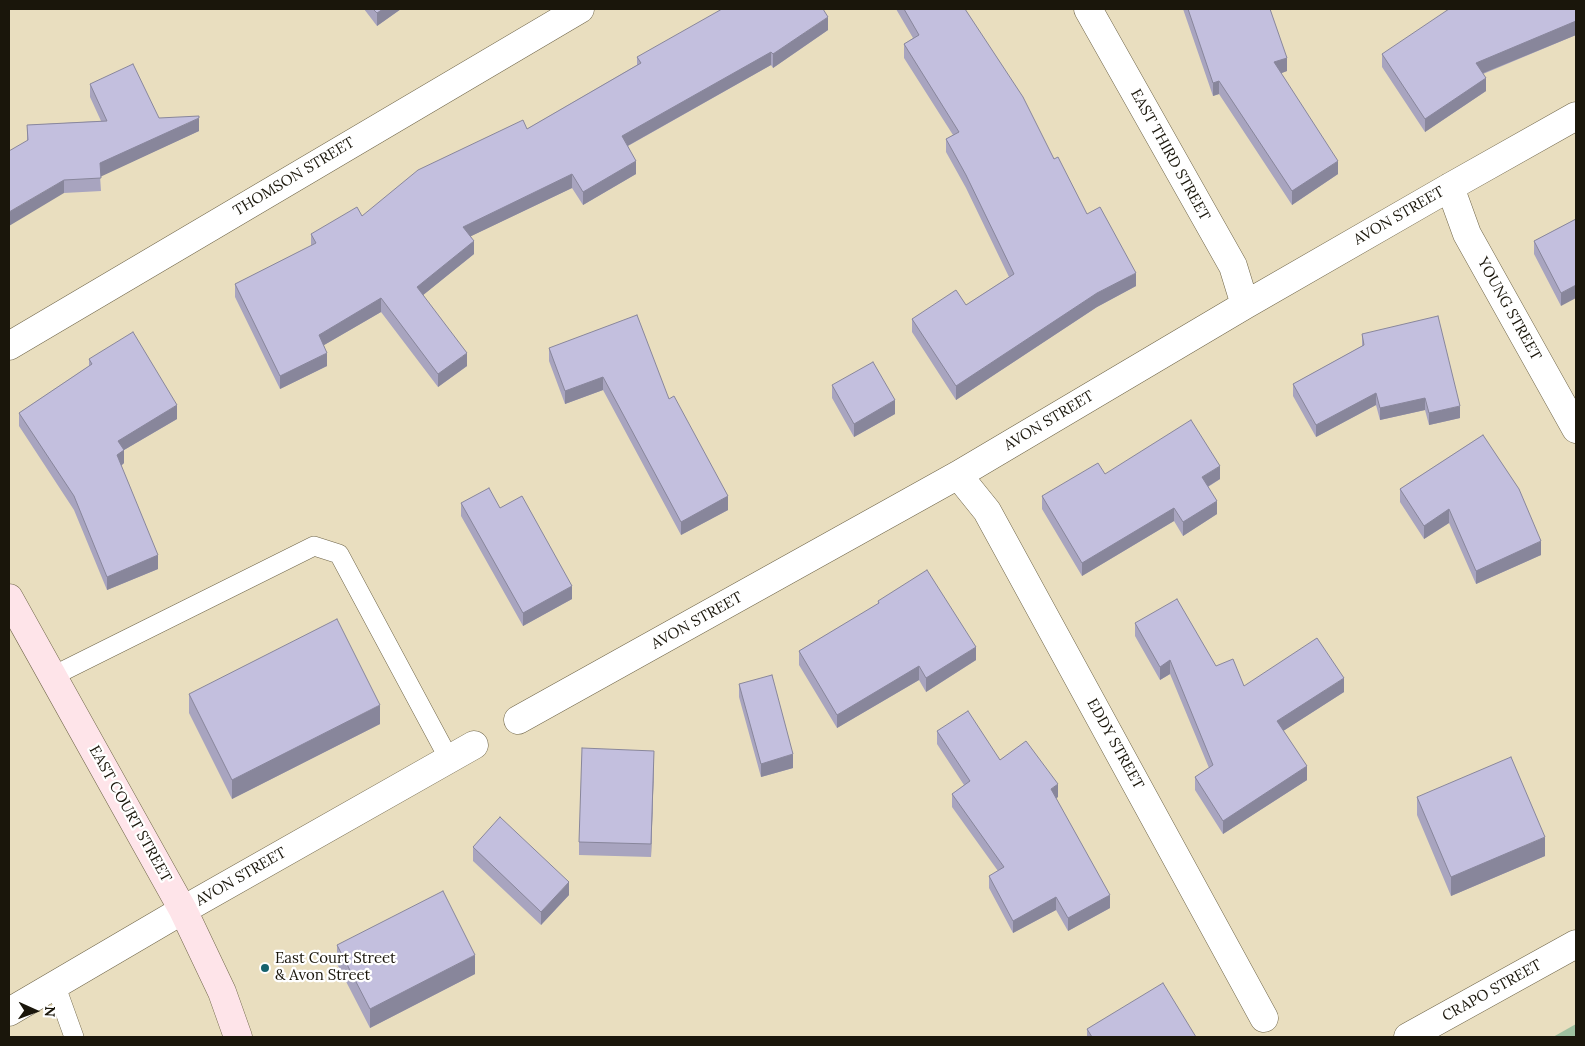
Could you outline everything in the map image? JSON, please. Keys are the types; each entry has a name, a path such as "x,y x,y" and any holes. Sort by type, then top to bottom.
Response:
{"main road":[{"name":"EAST COURT STREET","path":"9,598 183,910 222,992 238,1037"}],"street":[{"name":"THOMSON STREET","path":"9,346 580,9"},
{"name":"EAST THIRD STREET","path":"1088,9 1233,266 1246,305"},
{"name":"AVON STREET","path":"518,720 958,475 1246,305 1576,116"},
{"name":"YOUNG STREET","path":"1450,187 1467,234 1576,429"},
{"name":"EDDY STREET","path":"958,475 987,511 1264,1018"},
{"name":"AVON STREET","path":"9,1012 183,910 474,745"},
{"name":"CRAPO STREET","path":"1408,1037 1576,944"}],"lane":[{"path":"53,676 314,546 340,554 449,759"},
{"path":"56,984 74,1037"}],"green space":[{"path":"1576,1024 1576,1037 1553,1037"}],"building":[{"path":"373,9 383,9 377,13"},
{"path":"722,9 823,9 828,17 773,54 771,52 622,136 636,161 583,192 572,174 463,227 474,241 417,287 467,353 438,374 381,298 319,335 327,353 280,376 235,284 316,243 311,234 357,207 362,216 418,170 523,120 527,129 641,63 637,57"},
{"path":"904,9 965,9 1023,97 1054,159 1058,157 1087,214 1100,207 1136,273 1097,293 956,386 912,319 956,290 966,305 1014,274 966,175 946,139 959,132 904,44 919,35"},
{"path":"1188,9 1270,9 1287,58 1274,62 1338,161 1292,191 1219,81 1213,83"},
{"path":"1449,9 1576,9 1576,21 1476,63 1486,78 1425,119 1382,54"},
{"path":"133,64 159,118 199,116 199,118 100,163 101,178 64,180 9,212 9,151 28,140 27,125 107,121 90,84"},
{"path":"1576,219 1576,285 1561,293 1534,241"},
{"path":"637,315 669,399 674,396 728,496 681,522 603,377 565,391 549,348"},
{"path":"1438,316 1460,406 1429,413 1425,398 1380,408 1376,393 1316,425 1293,384 1364,345 1362,334"},
{"path":"133,332 177,405 118,441 124,450 117,455 158,555 107,577 74,496 19,413 92,364 89,359"},
{"path":"873,362 895,400 854,424 832,385"},
{"path":"1191,420 1220,466 1202,477 1217,501 1183,522 1174,508 1082,563 1042,496 1098,463 1105,474"},
{"path":"1483,435 1519,489 1541,541 1476,571 1449,509 1424,526 1400,489"},
{"path":"489,488 500,508 522,496 572,586 523,613 461,503"},
{"path":"927,570 976,647 926,678 919,666 837,715 799,651 879,603 878,601"},
{"path":"1177,599 1216,666 1233,659 1244,686 1317,638 1344,678 1277,721 1307,766 1223,821 1195,777 1213,765 1170,660 1160,667 1135,623"},
{"path":"337,619 380,705 232,780 189,694"},
{"path":"772,675 793,754 761,764 739,684"},
{"path":"968,711 1000,760 1026,741 1058,784 1051,789 1110,895 1068,918 1056,897 1013,921 989,876 1004,867 952,794 970,781 937,731"},
{"path":"582,748 654,751 651,844 579,842"},
{"path":"1511,757 1545,837 1451,877 1417,797"},
{"path":"500,817 569,882 541,912 473,847"},
{"path":"443,891 475,955 370,1009 337,945"},
{"path":"1163,983 1196,1037 1092,1037 1087,1029"}],"place":[{"name":"East Court Street & Avon Street","path":"265,968"}]}
